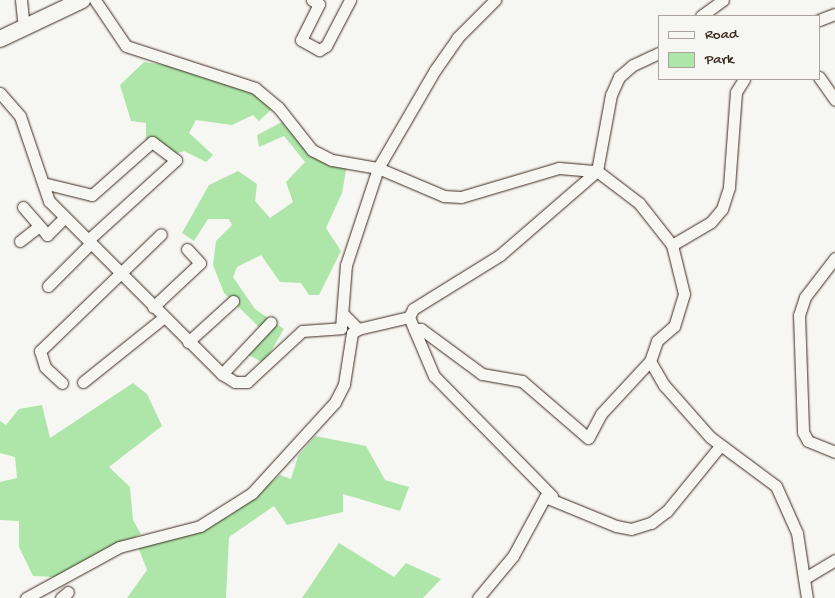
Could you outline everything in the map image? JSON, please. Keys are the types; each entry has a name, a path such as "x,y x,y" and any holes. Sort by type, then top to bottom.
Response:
{"main road":[{"path":"0,39 82,0"}],"street":[{"path":"21,0 24,27"},
{"path":"95,0 126,46 255,88 278,107 312,150 332,160 378,168 444,196 460,198 559,168 596,171 638,203 672,245 682,303 674,326 657,341 650,361 601,414 588,438 522,381 482,374 421,328 414,329"},
{"path":"318,1 301,40 319,50 326,46 350,0"},
{"path":"0,93 20,116 49,201 163,318 222,374 235,382 252,380 302,332 338,331 344,315 346,265 378,168 441,62 495,0"},
{"path":"702,15 723,0"},
{"path":"820,20 835,14"},
{"path":"658,53 633,65 620,77 611,96 596,171 500,256 413,309 410,317 434,376 552,496 616,526 631,528 651,523 667,511 720,446"},
{"path":"820,78 835,100"},
{"path":"672,245 711,222 722,209 729,187 736,92 743,80"},
{"path":"43,183 92,195 152,142 176,160 89,241 48,286"},
{"path":"22,206 38,228 47,235 65,217"},
{"path":"20,241 38,228"},
{"path":"62,383 45,367 40,351 118,272 161,234"},
{"path":"153,308 200,263 187,249"},
{"path":"835,258 805,297 799,315 803,432 808,441 835,452"},
{"path":"188,342 233,301"},
{"path":"344,315 350,316 358,329"},
{"path":"26,598 120,547 200,526 252,492 323,420 338,397 352,333 358,329 410,317"},
{"path":"83,382 163,318"},
{"path":"222,374 271,322"},
{"path":"650,361 664,385 720,446 776,486 798,533 807,598"},
{"path":"478,598 513,556 539,502 552,496"},
{"path":"805,578 835,560"}],"green space":[{"path":"144,62 189,69 251,91 274,107 259,121 253,115 232,125 196,120 189,133 213,155 206,162 184,151 175,154 146,140 146,123 131,121 120,85"},
{"path":"282,122 307,151 347,165 342,193 326,228 341,251 319,295 309,295 301,283 280,282 261,255 237,267 233,277 255,309 284,329 264,363 239,350 260,328 224,293 213,265 216,241 232,225 229,219 208,219 194,241 182,233 209,185 238,171 257,184 255,201 270,218 293,202 286,182 305,162 284,136 259,147 257,135"},
{"path":"133,383 147,394 162,426 109,467 130,487 133,520 141,534 55,577 33,576 19,547 19,521 0,520 0,482 17,478 15,457 0,453 0,421 6,425 19,409 42,405 50,438"},
{"path":"315,436 366,446 385,480 409,487 400,511 343,494 343,512 287,525 274,506 229,537 226,598 127,598 147,570 137,544 228,517 280,475 291,479 298,456"},
{"path":"339,543 394,577 406,563 441,579 423,598 302,598"}]}
